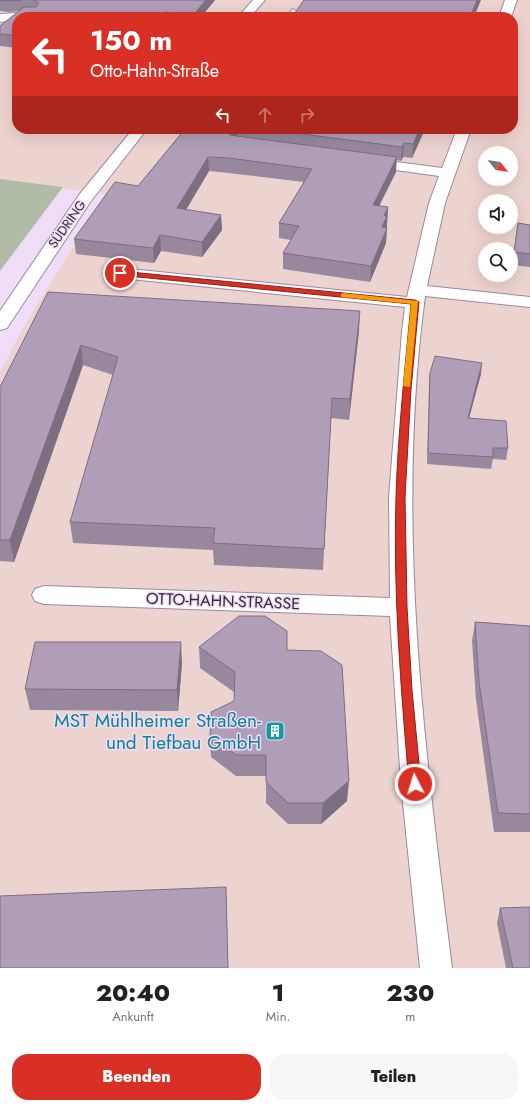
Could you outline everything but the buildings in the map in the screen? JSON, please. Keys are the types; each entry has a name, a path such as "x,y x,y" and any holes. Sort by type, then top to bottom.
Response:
{"street":[{"path":"249,12 260,0"},
{"path":"507,12 511,0"},
{"path":"0,18 12,16"},
{"name":"SÜDRING","path":"0,324 85,198 136,134"},
{"path":"436,968 415,784 407,690 402,607 400,497 416,296 437,203 462,134"},
{"path":"354,160 448,173"},
{"path":"120,273 416,296 530,302"},
{"name":"OTTO-HAHN-STRASSE","path":"44,595 402,607"}],"shaded area":[{"path":"0,0 530,0 530,968 0,968 0,372 23,328 67,256 108,195 0,179"}],"green space":[{"path":"0,179 63,187 0,271"}],"slow traffic":[{"path":"343,295 415,302 407,386"}],"place":[{"name":"MST Mühlheimer Straßen- und Tiefbau GmbH","path":"275,731"}],"route":[{"path":"120,273 415,302 411,332 400,497 402,607 415,784"}]}
